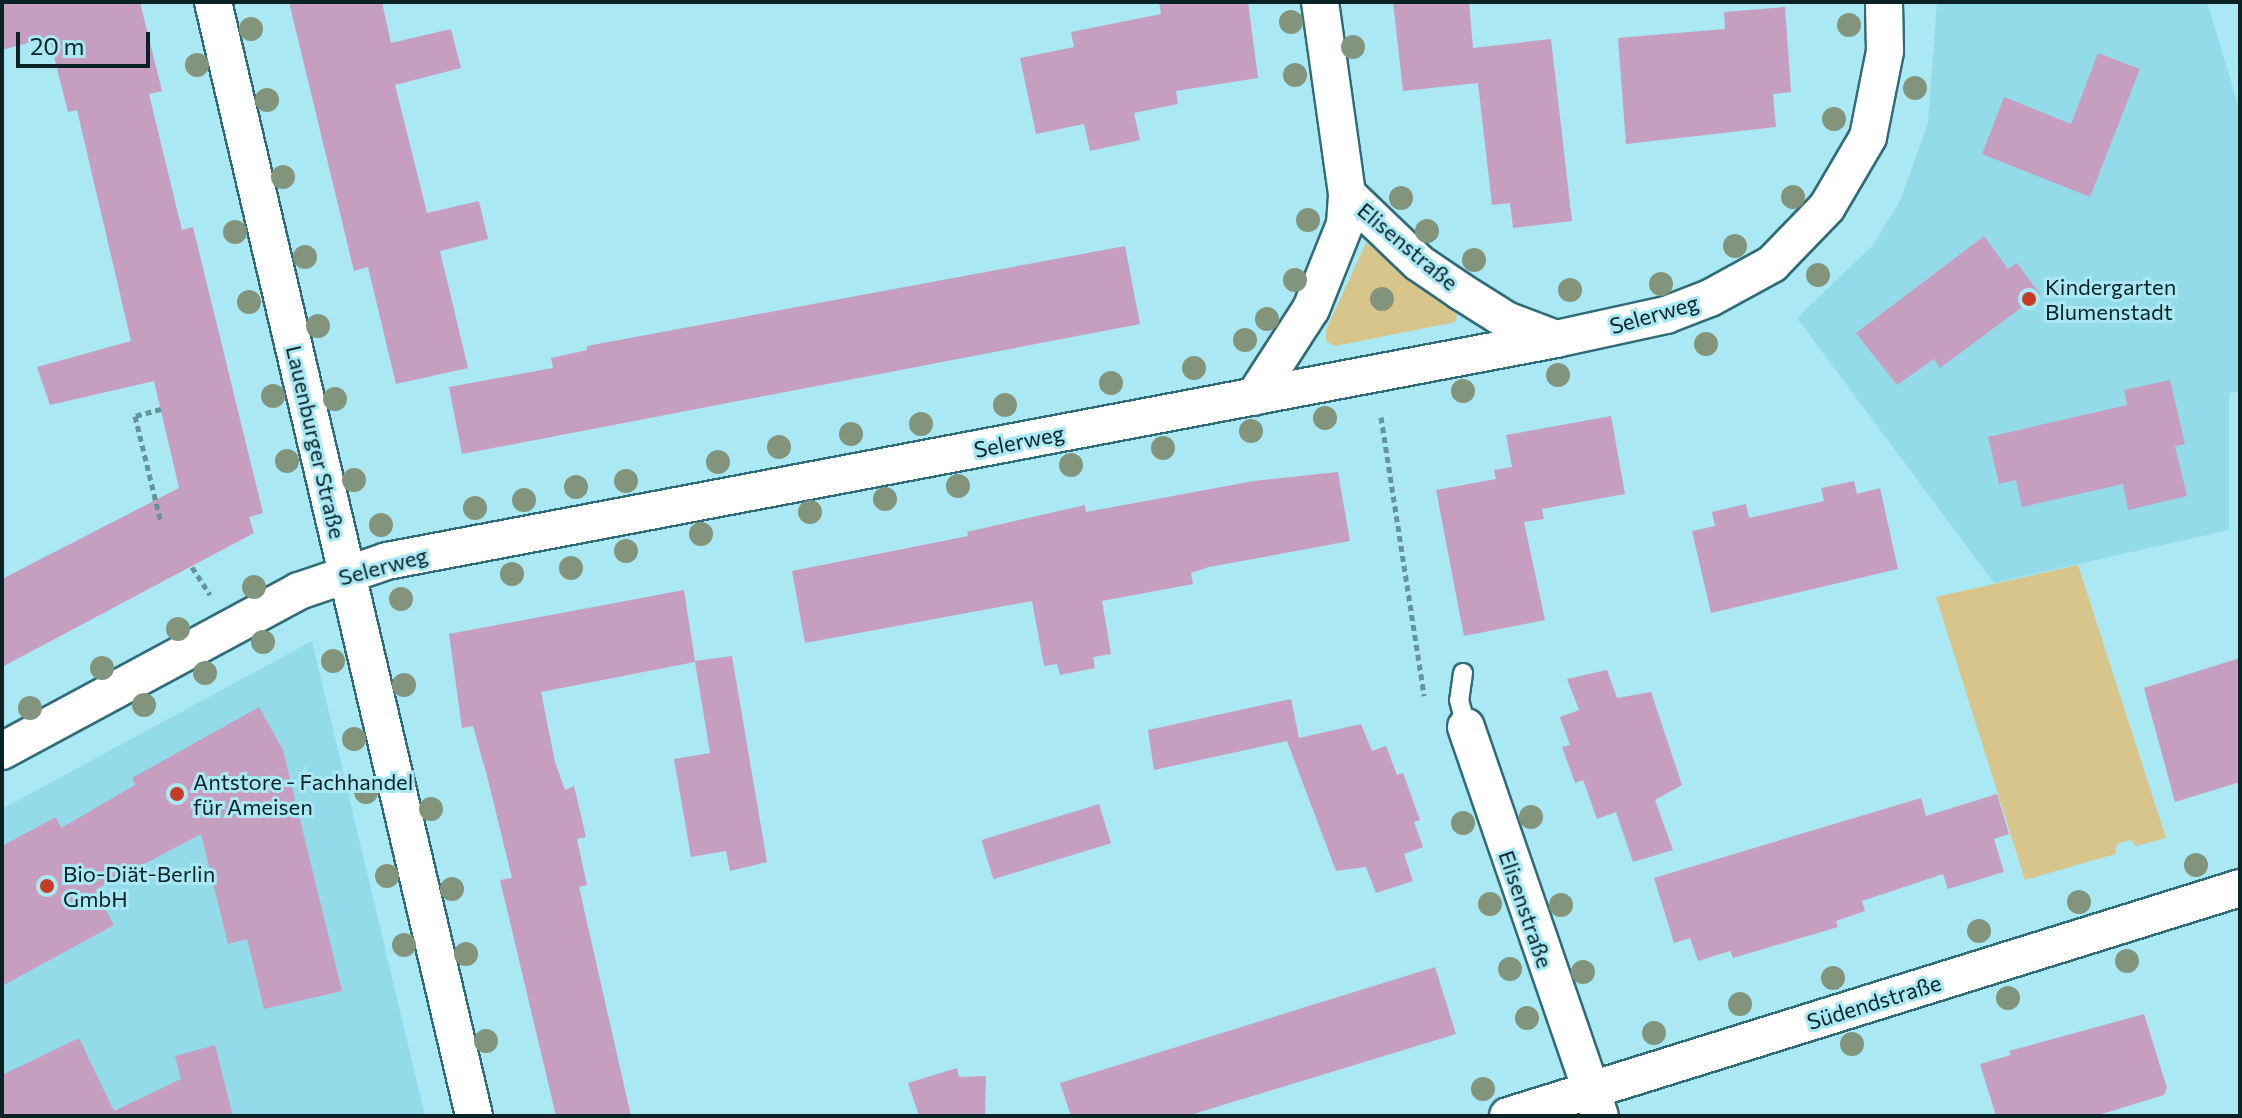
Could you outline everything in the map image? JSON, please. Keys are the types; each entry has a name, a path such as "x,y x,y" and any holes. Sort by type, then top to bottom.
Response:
{"street":[{"name":"Lauenburger Straße","path":"213,2 474,1116"},
{"name":"Elisenstraße","path":"1254,397 1289,349 1333,262 1347,194 1320,2"},
{"name":"Selerweg","path":"2,751 299,591 347,573 491,540 1556,339 1695,304 1772,264 1827,207 1868,137 1885,51 1884,2"},
{"name":"Elisenstraße","path":"1347,194 1419,263 1506,320 1556,339"},
{"name":"Elisenstraße","path":"1466,727 1594,1104"},
{"name":"Südendstraße","path":"1508,1116 1594,1104 2240,888"}],"lane":[{"path":"1463,673 1459,700 1466,727"}],"path":[{"path":"161,409 135,416 161,523"},
{"path":"1381,417 1426,709"},
{"path":"192,567 211,596"}],"shaded area":[{"name":"Kindergarten Blumenstadt","path":"1937,2 2207,2 2240,111 2240,391 2229,393 2229,530 1994,583 1797,318 1873,245 1901,199 1928,122"},
{"path":"1366,243 1457,308 1456,322 1335,346 1326,341 1326,330"},
{"path":"2078,565 2166,838 2136,846 2131,840 2117,844 2115,854 2025,880 1936,597"},
{"path":"312,641 425,1116 2,1116 2,809"}],"building":[{"path":"2,2 140,2 162,91 149,94 182,230 193,227 263,513 249,517 254,533 2,667 2,579 179,488 154,381 50,405 37,367 131,341 77,110 68,112 49,37 2,50"},
{"path":"289,2 382,2 391,43 451,29 461,68 395,85 427,213 479,201 488,239 440,251 468,368 396,384 368,267 354,271"},
{"path":"1159,2 1248,2 1258,78 1176,91 1178,104 1134,113 1140,140 1090,151 1084,124 1036,134 1020,58 1074,47 1071,32 1161,14"},
{"path":"1393,2 1469,2 1473,48 1551,39 1572,221 1513,228 1510,203 1492,205 1478,83 1403,91"},
{"path":"1785,7 1791,92 1773,94 1776,127 1626,144 1618,38 1725,29 1724,12"},
{"path":"2098,53 2140,69 2090,197 1982,154 2004,97 2071,124"},
{"path":"1984,236 2008,269 2017,263 2040,294 1940,368 1934,359 1897,385 1856,333"},
{"path":"1125,246 1140,324 462,454 449,387 553,368 551,358 587,350 587,346"},
{"path":"2170,380 2185,444 2175,446 2187,496 2128,510 2123,484 2022,507 2016,480 1999,484 1988,437 2127,405 2124,390"},
{"path":"1611,416 1625,494 1542,509 1544,519 1524,522 1545,620 1464,636 1436,490 1496,479 1494,470 1512,467 1506,435"},
{"path":"1338,472 1350,541 1209,567 1191,573 1193,584 1102,601 1111,654 1093,657 1095,668 1060,675 1057,664 1044,666 1032,601 805,643 792,571 968,536 967,532 1085,505 1086,512 1254,481"},
{"path":"1854,481 1857,494 1880,488 1898,569 1711,613 1692,531 1715,526 1712,512 1746,504 1749,518 1824,501 1821,488"},
{"path":"684,590 695,661 732,656 767,862 730,871 726,851 691,857 674,759 710,753 695,662 541,692 555,762 565,790 574,786 586,837 577,839 587,885 579,887 631,1116 556,1116 500,880 512,878 473,726 462,728 449,634"},
{"path":"2240,658 2240,782 2175,802 2144,688"},
{"path":"1607,670 1617,698 1651,692 1682,785 1655,800 1673,850 1633,862 1616,812 1597,819 1583,780 1575,783 1562,747 1570,745 1560,717 1579,710 1567,679"},
{"path":"1291,699 1299,738 1361,724 1372,751 1386,746 1397,775 1403,773 1420,820 1414,822 1423,847 1404,854 1413,881 1376,893 1366,867 1336,871 1287,741 1154,770 1148,730"},
{"path":"259,707 283,750 342,991 264,1009 247,939 228,944 201,834 95,890 114,925 2,986 2,846 56,817 61,828 135,785 132,778"},
{"path":"1997,794 2009,834 1994,839 2004,872 1948,889 1943,874 1862,901 1865,911 1836,921 1838,927 1733,958 1730,951 1698,961 1690,938 1674,943 1654,878 1921,798 1926,816"},
{"path":"1099,804 1111,843 993,879 981,840"},
{"path":"1435,967 1456,1034 1187,1116 1071,1116 1060,1083"},
{"path":"2144,1014 2167,1088 2164,1095 2095,1116 1996,1116 1980,1064 2011,1055 2009,1051"},
{"path":"79,1038 114,1111 181,1079 175,1056 215,1045 233,1116 2,1116 2,1075"},
{"path":"957,1068 959,1077 986,1076 985,1116 919,1116 908,1083"}],"place":[{"name":"Kindergarten Blumenstadt","path":"2029,299"},
{"name":"Antstore - Fachhandel für Ameisen","path":"177,794"},
{"name":"Bio-Diät-Berlin GmbH","path":"47,886"}]}
